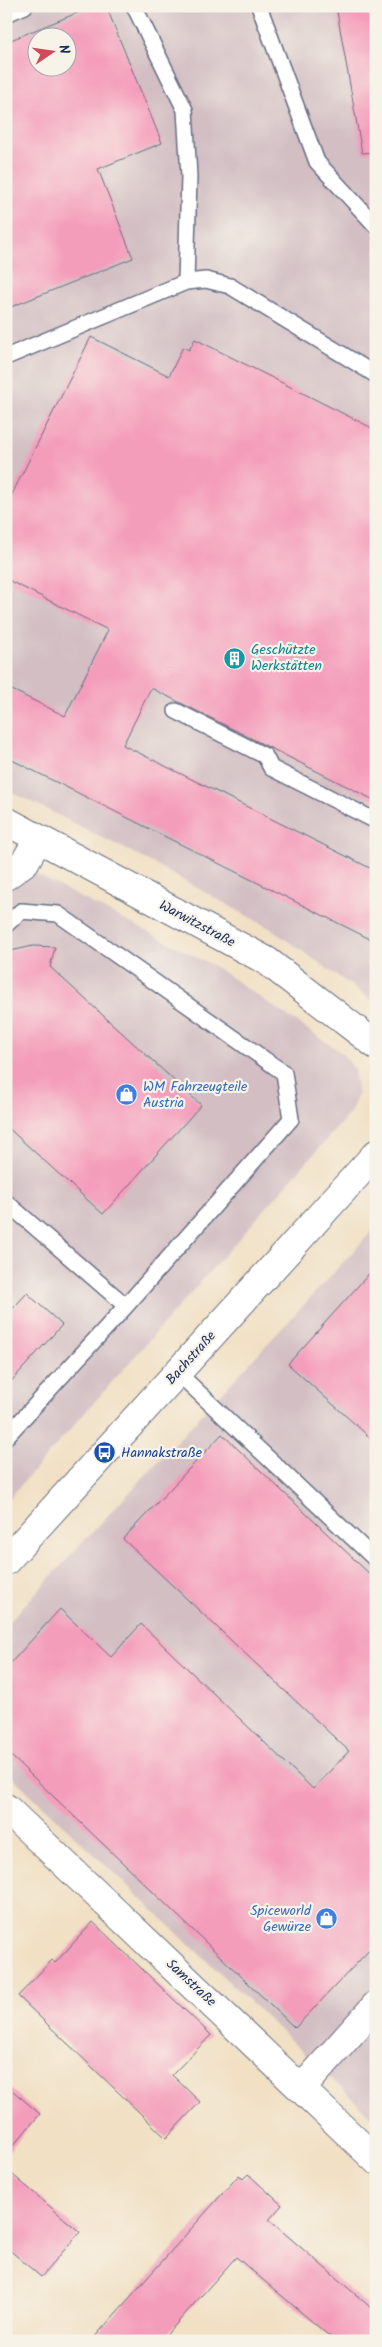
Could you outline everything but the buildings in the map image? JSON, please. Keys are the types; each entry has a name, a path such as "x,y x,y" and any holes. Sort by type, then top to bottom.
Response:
{"street":[{"name":"Warwitzstraße","path":"6,821 267,962 376,1045"},
{"path":"6,876 25,862 38,839"},
{"name":"Bachstraße","path":"6,1561 376,1154"},
{"name":"Samstraße","path":"6,1808 376,2160"},
{"path":"302,2088 376,2004"}],"lane":[{"path":"6,14 25,6"},
{"path":"134,6 185,110 189,176 186,282"},
{"path":"259,6 317,162 376,226"},
{"path":"6,357 186,282 206,280 230,286 376,375"},
{"path":"176,711 265,756 271,768 376,821"},
{"path":"6,925 21,911 58,914 284,1073 291,1118 126,1306 6,1437"},
{"path":"6,1202 126,1306"},
{"path":"178,1372 376,1560"}],"shaded area":[{"path":"6,6 376,6 376,1003 271,929 145,859 6,789"},
{"path":"6,859 214,966 342,1053 354,1069 358,1094 350,1113 6,1502"},
{"path":"376,1227 376,2121 6,1771 6,1625"}],"place":[{"name":"Geschützte Werkstätten","path":"235,658"},
{"name":"WM Fahrzeugteile Austria","path":"127,1095"},
{"name":"Hannakstraße","path":"105,1453"},
{"name":"Spiceworld Gewürze","path":"327,1919"}]}
